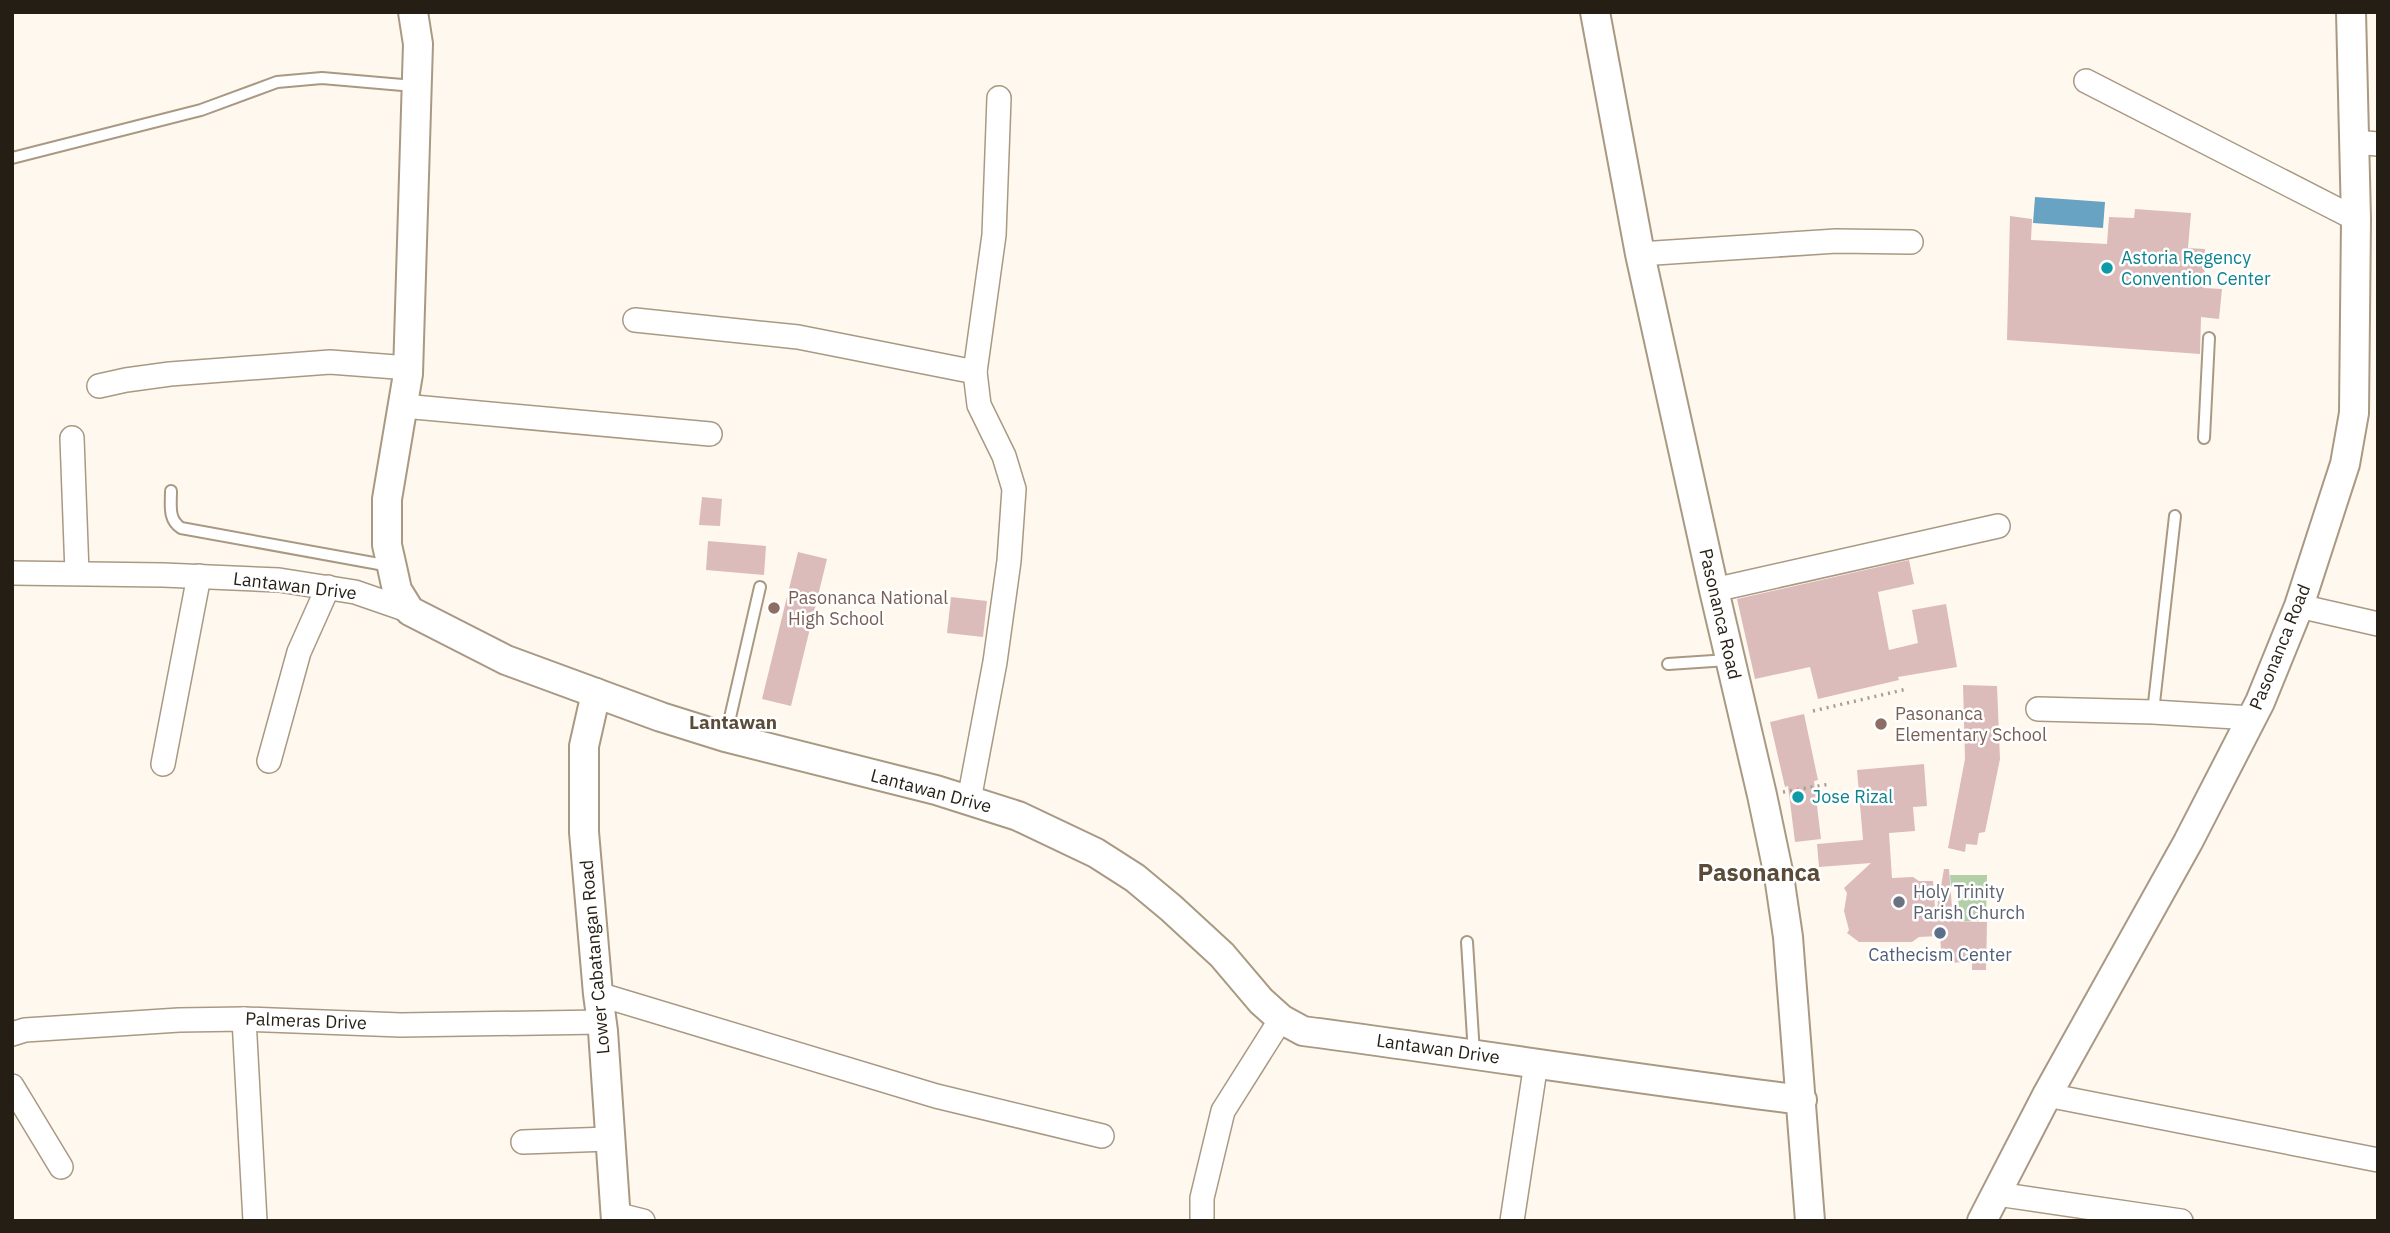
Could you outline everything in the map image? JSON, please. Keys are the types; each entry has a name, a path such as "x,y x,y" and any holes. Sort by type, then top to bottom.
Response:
{"street":[{"path":"410,611 397,590 391,567 387,545 387,499 409,368 418,44 413,12"},
{"name":"Pasonanca Road","path":"1595,12 1640,254 1783,899 1802,1100 1810,1221"},
{"name":"Pasonanca Road","path":"1982,1221 2047,1095 2188,842 2260,702 2299,606 2345,464 2354,413 2356,219 2366,143 2351,12"},
{"path":"2086,81 2356,219"},
{"path":"969,800 995,662 1009,561 1014,489 1004,456 979,405 975,372 994,235 999,98"},
{"path":"1640,254 1836,241 1911,242"},
{"path":"635,320 798,337 975,372"},
{"path":"99,386 170,374 330,362 409,368"},
{"path":"403,406 710,434"},
{"path":"72,438 77,573"},
{"path":"1714,590 1997,526"},
{"name":"Lantawan Drive","path":"12,573 279,580 355,592 410,611 506,660 661,717 725,737 969,800 1018,816 1085,848 1135,878 1222,955 1261,1001 1281,1019 1303,1031 1802,1100"},
{"path":"163,764 199,576"},
{"path":"269,761 299,652 328,587"},
{"path":"2299,606 2378,624"},
{"name":"Lower Cabatangan Road","path":"596,693 584,746 584,832 615,1217"},
{"path":"2038,709 2252,718"},
{"path":"598,994 924,1093 1102,1136"},
{"path":"244,1019 254,1221"},
{"name":"Palmeras Drive","path":"12,1034 25,1030 179,1020 244,1019 401,1024 601,1022"},
{"path":"1202,1221 1202,1198 1223,1111 1281,1019"},
{"path":"1512,1221 1536,1063"},
{"path":"12,1086 61,1167"},
{"path":"2047,1095 2378,1160"},
{"path":"523,1142 609,1139"},
{"path":"1997,1194 2181,1221"},
{"path":"615,1217 643,1221"}],"lane":[{"path":"12,158 201,110 276,82 322,78 417,86"},
{"path":"2204,438 2209,338"},
{"path":"171,491 171,517 181,528 391,567"},
{"path":"2153,712 2175,516"},
{"path":"725,737 760,587"},
{"path":"1668,664 1730,660"},
{"path":"1467,942 1474,1054"}],"path":[{"path":"1813,711 1907,689"},
{"path":"1778,793 1830,784"}],"green space":[{"path":"1950,875 1987,875 1986,921 1959,921 1958,887 1951,887"}],"water":[{"path":"2035,197 2105,202 2103,228 2033,223"}],"building":[{"name":"Astoria Regency Convention Center","path":"2135,209 2191,213 2188,248 2205,249 2204,288 2222,289 2219,319 2201,317 2200,354 2007,340 2010,216 2032,219 2031,240 2107,244 2109,217 2134,218"},
{"path":"702,497 722,499 720,526 699,525"},
{"path":"708,541 766,546 764,575 706,570"},
{"path":"798,552 827,559 791,706 762,699"},
{"path":"1909,560 1914,584 1878,592 1889,650 1918,643 1912,610 1946,604 1957,667 1898,677 1899,680 1818,699 1810,667 1755,679 1737,599"},
{"path":"951,597 987,601 983,637 947,633"},
{"path":"1963,685 1997,686 2000,759 1985,832 1979,833 1977,845 1966,844 1965,852 1948,848 1965,759"},
{"path":"1804,714 1818,780 1814,781 1821,839 1795,842 1788,786 1785,787 1770,722"},
{"path":"1924,764 1927,806 1913,807 1915,831 1889,833 1892,878 1913,877 1919,881 1933,881 1937,908 1944,869 1949,869 1953,921 1987,922 1986,970 1972,970 1972,962 1942,963 1940,936 1919,937 1912,942 1859,942 1847,933 1849,930 1844,911 1847,893 1844,888 1871,863 1819,867 1817,844 1863,840 1857,770"}],"place":[{"name":"Astoria Regency Convention Center","path":"2107,268"},
{"name":"Pasonanca National High School","path":"774,608"},
{"name":"Pasonanca Elementary School","path":"1881,724"},
{"name":"Jose Rizal","path":"1798,797"},
{"name":"Holy Trinity Parish Church","path":"1899,902"},
{"name":"Cathecism Center","path":"1940,933"}],"district":[{"name":"Lantawan","path":"733,722"},
{"name":"Pasonanca","path":"1759,873"}]}
